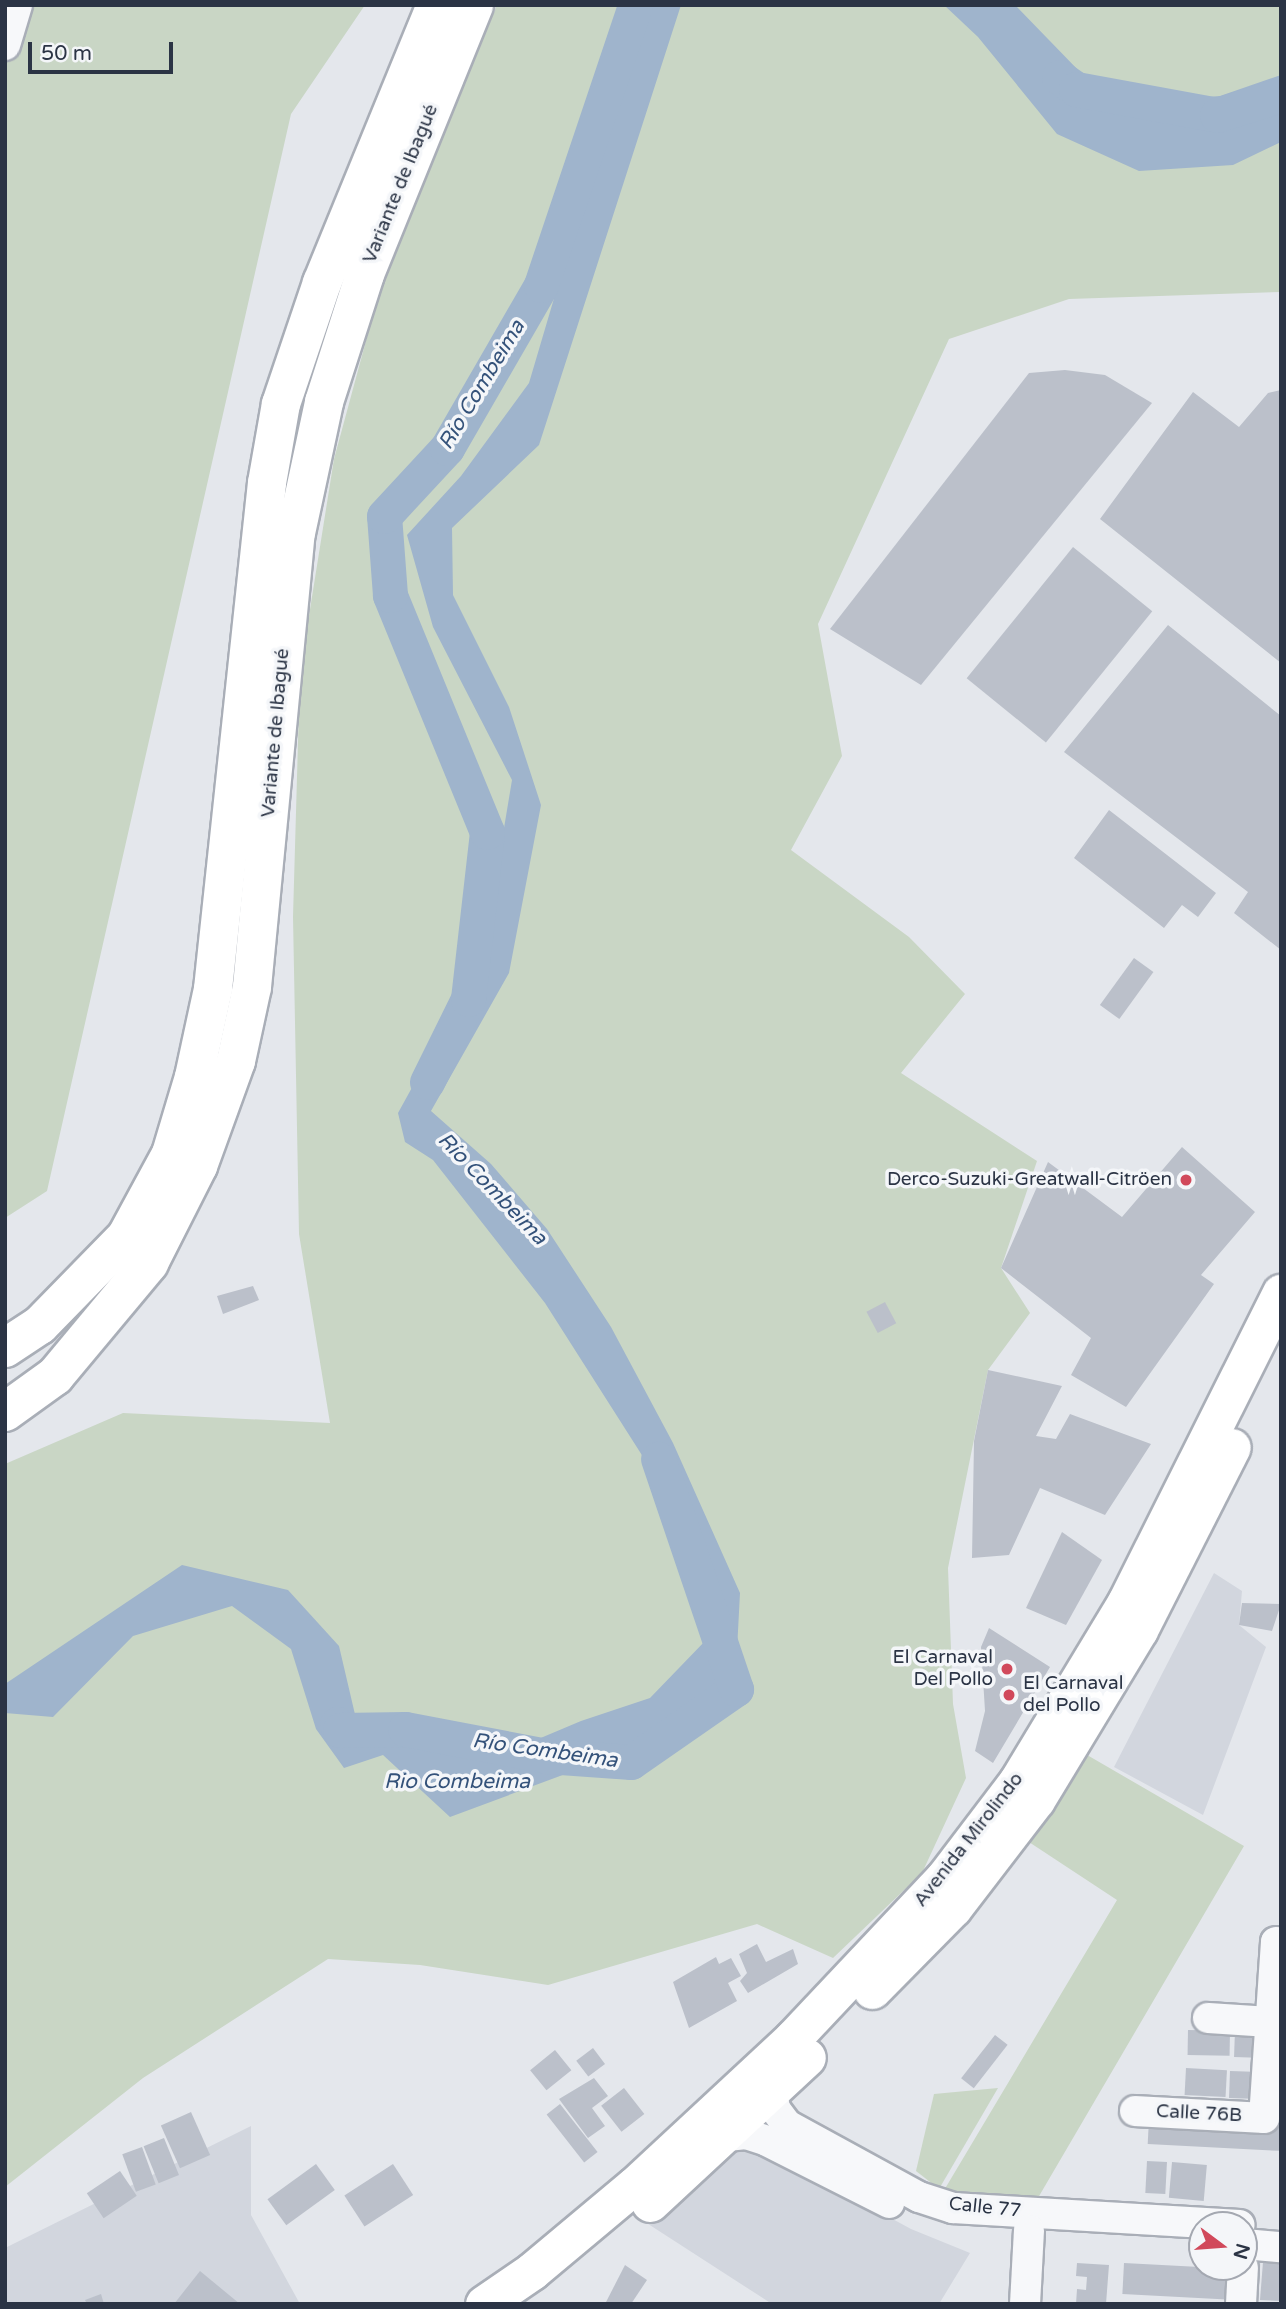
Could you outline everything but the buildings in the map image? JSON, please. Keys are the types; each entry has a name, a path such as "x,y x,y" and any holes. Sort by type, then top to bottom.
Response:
{"highway":[{"name":"Variante de Ibagué","path":"5,1412 55,1376 149,1263 198,1166 236,1061 252,987 296,533 318,428 365,274 457,14"},
{"name":"Variante de Ibagué","path":"5,1348 40,1325 127,1237 171,1154 194,1077 213,989 267,483 281,404 322,283 457,14"}],"main road":[{"name":"Avenida Mirolindo","path":"484,2304 542,2263 645,2176 793,2038 944,1878 1017,1782 1126,1602 1281,1293"},
{"name":"Avenida Mirolindo","path":"523,2304 605,2244 727,2136 953,1908 1036,1800 1139,1630 1281,1347"}],"street":[{"path":"5,45 17,5"},
{"path":"1209,2018 1270,2022 1279,1943"},
{"name":"Calle 76B","path":"1135,2111 1264,2118 1270,2022"},
{"name":"Calle 77","path":"772,2093 775,2109 787,2124 919,2197 1017,2224 1188,2240"},
{"name":"Calle 77","path":"727,2136 746,2134 767,2141 916,2216 948,2228 1017,2224 1188,2230"},
{"path":"1017,2224 1025,2304"},
{"name":"Calle 77","path":"1258,2230 1281,2228"},
{"name":"Calle 77","path":"1258,2238 1281,2247"},
{"path":"1241,2304 1242,2281"}],"shaded area":[{"path":"1214,1573 1242,1591 1239,1625 1266,1647 1203,1815 1114,1767"},
{"path":"251,2126 251,2215 300,2304 5,2304 5,2248"},
{"path":"741,2137 911,2229 970,2253 939,2304 772,2304 642,2220"}],"green space":[{"path":"5,5 365,5 291,114 47,1191 5,1218"},
{"path":"497,5 1281,5 1281,292 1069,299 949,339 818,624 842,756 791,850 909,937 965,994 901,1073 1037,1161 1001,1268 1030,1313 988,1370 948,1568 953,1704 966,1778 922,1873 833,1958 757,1924 548,1985 420,1965 328,1959 143,2078 5,2187 5,1464 123,1413 330,1423 299,1234 293,917 300,672 334,459 380,289"},
{"path":"1063,1741 1244,1846 1035,2203 943,2192 1117,1900 1006,1827"},
{"path":"998,2088 939,2189 916,2171 934,2094"}],"water":[{"name":"Rio Combeima","path":"626,5 681,5 539,445 452,528 453,595 509,707 541,805 509,973 431,1111 491,1164 547,1229 611,1327 673,1443 740,1593 736,1669 677,1749 568,1773 450,1817 383,1755 344,1768 316,1729 291,1649 232,1606 133,1636 53,1717 5,1713 5,1684 182,1565 288,1590 339,1646 357,1723 486,1761 581,1721 650,1698 707,1639 696,1540 545,1303 433,1160 405,1142 398,1113 420,1073 463,1022 460,922 497,870 512,780 433,627 407,535 461,476 529,383 597,153"},
{"path":"944,5 1015,5 1112,105 1220,96 1281,75 1281,142 1233,165 1139,171 1057,134 978,37"}],"waterway":[{"name":"Río Combeima","path":"427,1082 468,999 487,832 390,595 384,516 447,448 541,285 635,5"},
{"name":"Río Combeima","path":"1059,77 1076,89 1217,115 1281,95"},
{"name":"Río Combeima","path":"337,1724 340,1730 405,1729 546,1756 631,1762 736,1689 658,1459"}],"place":[{"name":"Derco-Suzuki-Greatwall-Citröen","path":"1186,1180"},
{"name":"El Carnaval Del Pollo","path":"1007,1669"},
{"name":"El Carnaval del Pollo","path":"1009,1695"}]}
